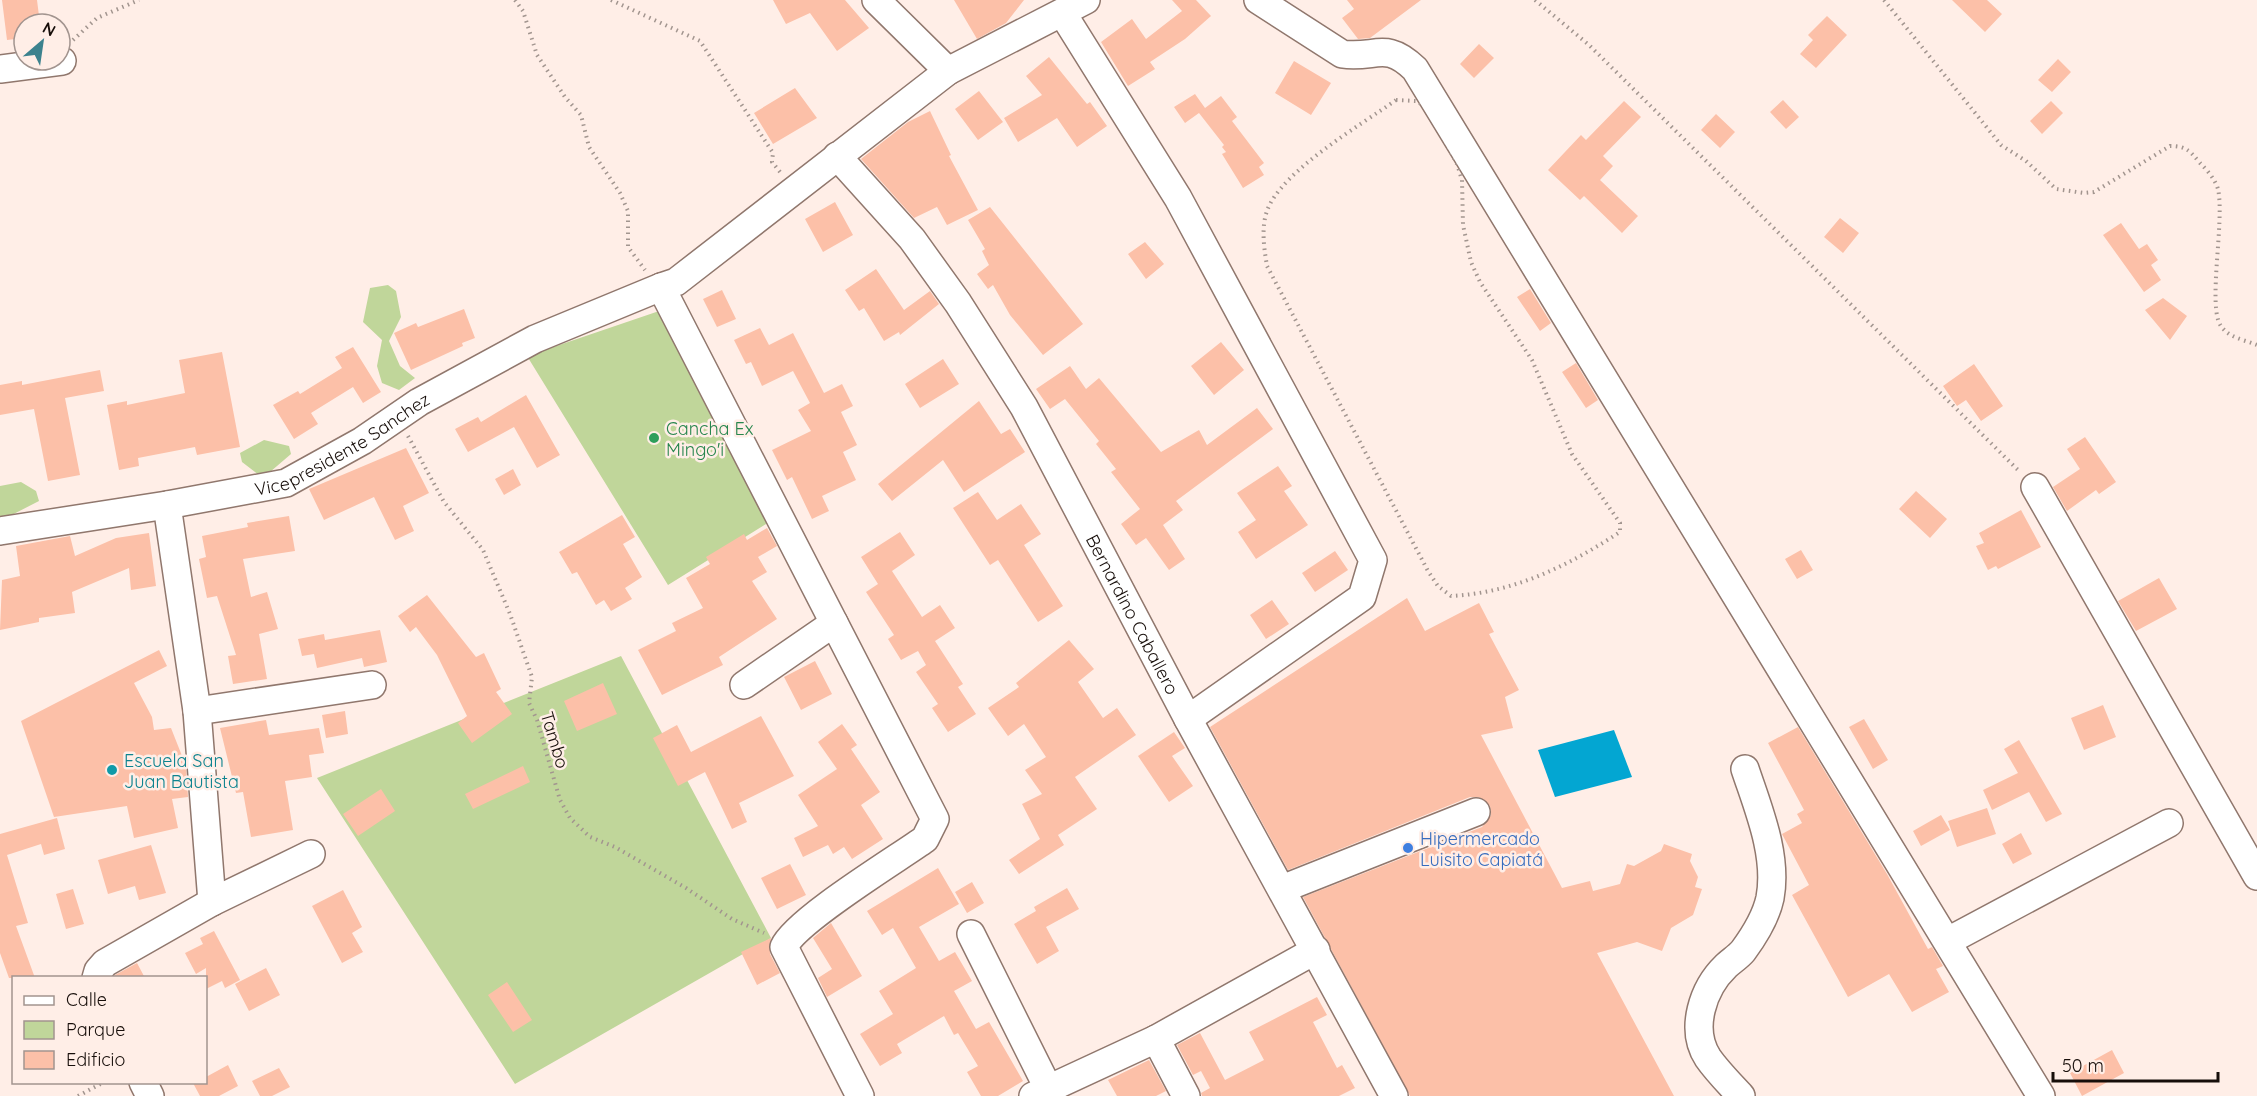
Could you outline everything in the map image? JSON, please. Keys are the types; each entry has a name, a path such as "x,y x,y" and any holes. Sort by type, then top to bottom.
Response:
{"street":[{"path":"876,0 948,71"},
{"name":"Vicepresidente Sanchez","path":"0,531 167,505 286,483 362,441 399,414 535,339 668,284 948,71 1063,14 1086,0"},
{"path":"1258,0 1342,54 1355,56 1381,52 1401,56 1415,69 2041,1096"},
{"path":"1063,14 1178,198 1372,560 1362,597 1188,719"},
{"name":"Bernardino Caballero","path":"837,156 912,239 958,303 1024,407 1188,719 1394,1096"},
{"path":"668,284 834,623 935,819 925,839 805,922 794,932 784,947 860,1096"},
{"path":"2035,487 2257,876"},
{"path":"167,505 197,711 212,902"},
{"path":"744,685 834,623"},
{"path":"197,711 372,686"},
{"path":"1741,1096 1708,1058 1700,1042 1698,1027 1711,984 1725,967 1742,953 1765,915 1770,896 1767,842 1745,769"},
{"path":"1282,889 1476,812"},
{"path":"1948,941 2169,823"},
{"path":"97,976 105,963 212,902 311,854"},
{"path":"971,934 1045,1094 1156,1039 1316,950"},
{"path":"1156,1039 1186,1096"}],"path":[{"path":"72,40 92,22 139,0"},
{"path":"515,0 523,11 537,55 565,97 581,115 589,147 620,193 628,211 628,247 636,261 668,284"},
{"path":"611,0 700,41 773,153 772,162 794,190"},
{"path":"1535,0 1589,45 2035,487"},
{"path":"1884,0 2001,145 2026,161 2056,189 2070,193 2094,192 2170,146 2189,149 2211,175 2218,190 2219,249 2215,316 2222,328 2234,337 2257,345"},
{"path":"1396,100 1416,101 1429,110 1457,164 1462,180 1464,225 1475,272 1533,360 1572,454 1620,523 1620,532 1599,546 1533,580 1470,595 1451,596 1438,586 1428,571 1374,471 1322,365 1267,266 1263,244 1267,212 1277,192 1291,176 1396,100"},
{"name":"Tambo","path":"399,414 414,451 430,479 483,550 510,614 532,677 529,703 537,720 560,800 570,818 590,837 615,847 686,888 732,920 772,936 784,947"},
{"path":"78,1096 102,1084"}],"green space":[{"path":"388,285 396,291 401,317 389,341 400,366 415,378 399,390 382,383 377,366 382,340 363,322 370,288"},
{"name":"Cancha Ex Mingo'i","path":"665,309 774,519 668,585 527,356"},
{"path":"264,440 289,446 291,454 263,478 242,462 240,453"},
{"path":"21,482 36,491 39,501 0,521 0,486"},
{"path":"621,656 771,938 515,1084 317,778"}],"water":[{"path":"1614,730 1632,777 1555,797 1538,750"}],"building":[{"path":"2,0 37,0 38,12 12,12 12,39 7,40"},
{"path":"773,0 845,0 869,28 837,51 810,13 786,24"},
{"path":"954,0 1024,0 1006,23 977,39"},
{"path":"1172,0 1196,0 1211,16 1185,39 1150,62 1155,69 1128,86 1101,42 1132,19 1146,39 1182,11"},
{"path":"1347,0 1421,0 1370,38 1358,39 1342,18 1354,9"},
{"path":"1952,0 1987,0 2002,14 1985,32"},
{"path":"1827,16 1847,35 1816,68 1800,54 1813,40 1808,35"},
{"path":"1479,44 1494,58 1474,78 1460,64"},
{"path":"1049,57 1087,104 1090,102 1107,126 1077,147 1057,118 1018,142 1004,118 1042,95 1026,76"},
{"path":"2058,59 2071,72 2052,92 2038,80"},
{"path":"1294,61 1331,83 1311,115 1275,93"},
{"path":"795,88 817,118 773,144 754,113"},
{"path":"979,91 1003,122 978,140 955,109"},
{"path":"1195,94 1205,108 1221,96 1237,117 1232,121 1264,163 1259,167 1264,175 1243,188 1222,154 1226,152 1222,147 1224,145 1199,113 1185,123 1174,107"},
{"path":"1783,100 1799,117 1786,129 1770,112"},
{"path":"1624,101 1641,117 1603,156 1613,166 1600,180 1638,216 1622,233 1584,196 1580,200 1548,170 1581,135 1586,140"},
{"path":"2051,101 2063,113 2042,134 2030,121"},
{"path":"930,111 951,155 949,156 978,210 947,225 937,207 914,218 861,159 908,122"},
{"path":"1716,114 1735,132 1720,148 1701,130"},
{"path":"835,202 853,235 823,252 805,219"},
{"path":"990,207 1083,324 1043,355 1010,315 993,285 988,289 977,274 989,265 982,251 985,249 968,220"},
{"path":"1840,218 1859,233 1843,253 1824,237"},
{"path":"2121,223 2139,249 2147,244 2158,260 2151,265 2161,280 2144,292 2103,235"},
{"path":"1145,242 1164,264 1146,279 1128,254"},
{"path":"876,269 904,310 930,291 939,304 900,335 899,332 884,341 864,308 859,311 845,290"},
{"path":"1530,289 1551,323 1540,331 1517,297"},
{"path":"722,290 736,319 717,327 703,299"},
{"path":"2163,298 2187,316 2170,340 2145,310"},
{"path":"464,309 475,338 411,370 394,333 416,323 418,327"},
{"path":"760,328 769,345 793,333 824,393 842,384 853,406 841,412 857,445 843,452 856,480 822,496 829,511 812,519 792,477 787,480 772,450 811,431 798,410 810,403 793,371 762,386 751,362 746,364 734,340"},
{"path":"1221,342 1244,370 1214,395 1191,366"},
{"path":"353,347 381,392 363,403 353,387 311,413 318,424 294,439 273,405 298,391 300,394 342,368 335,357"},
{"path":"222,352 240,447 197,455 195,447 138,458 139,466 119,470 107,405 127,401 127,405 185,393 179,360"},
{"path":"943,359 959,384 920,408 905,384"},
{"path":"1576,363 1598,400 1586,408 1562,372"},
{"path":"1974,364 2003,406 1981,421 1966,400 1957,406 1943,386"},
{"path":"1070,366 1086,389 1099,378 1161,452 1199,430 1207,445 1257,408 1273,429 1176,501 1183,510 1163,525 1185,559 1169,570 1146,538 1136,545 1121,524 1140,509 1111,472 1116,469 1096,444 1099,441 1065,399 1050,409 1036,389"},
{"path":"100,370 104,391 65,398 80,475 48,481 34,409 0,415 0,385 22,381 22,385"},
{"path":"526,395 560,455 537,468 514,427 468,452 455,429 478,417 481,422"},
{"path":"979,401 1001,434 1010,429 1025,452 964,492 943,460 892,501 878,484"},
{"path":"2085,437 2116,482 2099,494 2096,490 2067,511 2053,487 2080,469 2067,449"},
{"path":"406,448 429,493 403,506 414,531 395,540 374,497 324,520 309,489"},
{"path":"1278,466 1292,486 1284,491 1308,525 1256,559 1238,532 1256,520 1237,493"},
{"path":"513,469 521,485 504,495 495,479"},
{"path":"1916,491 1947,519 1930,538 1899,509"},
{"path":"978,492 997,520 1021,504 1041,534 1024,545 1063,606 1038,622 998,560 990,565 953,508"},
{"path":"2021,510 2041,547 1998,569 1996,566 1988,570 1976,546 1984,543 1979,533"},
{"path":"622,515 635,537 623,544 642,577 625,588 632,599 611,611 604,600 596,605 577,572 572,574 559,552"},
{"path":"289,516 295,551 243,559 251,597 267,592 278,629 259,634 267,679 233,684 228,656 236,655 217,596 207,598 199,559 206,557 202,536 248,527 247,523"},
{"path":"767,528 777,546 758,557 767,572 752,581 777,619 719,657 723,665 662,695 638,650 676,631 672,623 703,608 686,578 710,564 706,557 744,534 747,540"},
{"path":"900,532 915,555 892,571 922,617 940,605 955,628 935,641 963,684 958,687 976,714 948,732 932,708 938,704 916,672 926,665 918,651 901,660 888,639 894,635 866,592 878,584 861,557"},
{"path":"149,533 156,586 131,590 129,568 72,592 75,613 39,618 39,622 0,630 2,580 20,576 16,546 70,536 75,556 116,538"},
{"path":"1801,550 1813,570 1797,579 1785,559"},
{"path":"1335,551 1348,570 1315,592 1302,573"},
{"path":"2159,578 2177,609 2136,631 2118,601"},
{"path":"427,595 476,657 484,653 501,689 496,692 512,714 472,743 458,723 467,716 437,655 416,627 410,632 398,616"},
{"name":"Hipermercado Luisito Capiatá","path":"1407,598 1425,631 1479,603 1494,632 1489,634 1519,690 1505,697 1513,728 1481,735 1562,888 1590,881 1593,891 1620,884 1627,864 1634,866 1661,851 1664,844 1692,854 1690,861 1698,877 1695,887 1702,889 1693,915 1671,928 1662,951 1637,942 1597,953 1674,1096 1410,1096 1303,897 1482,827 1491,815 1490,806 1479,797 1470,797 1288,870 1210,727"},
{"path":"1272,600 1289,624 1266,639 1250,615"},
{"path":"380,630 387,662 364,667 362,658 317,668 314,654 302,656 298,639 324,634 325,640"},
{"path":"1069,640 1094,669 1078,682 1103,718 1117,708 1136,735 1075,777 1097,809 1058,835 1064,845 1019,874 1009,860 1040,839 1022,804 1042,794 1025,770 1046,757 1024,724 1008,736 988,708 1019,687 1016,683"},
{"path":"159,650 167,666 134,683 152,717 154,730 171,728 186,766 188,797 172,799 178,828 134,838 127,806 54,817 21,721"},
{"path":"815,661 832,694 801,710 784,677"},
{"path":"603,683 617,714 577,731 564,701"},
{"path":"2103,705 2116,737 2084,750 2071,718"},
{"path":"345,711 348,734 326,738 322,715"},
{"path":"761,716 794,776 739,803 747,822 732,829 705,772 678,786 653,738 677,725 691,752"},
{"path":"1864,719 1888,760 1873,769 1849,727"},
{"path":"266,720 269,735 319,728 324,753 309,755 312,777 285,781 293,830 251,837 243,792 236,793 220,728"},
{"path":"842,724 857,745 851,749 880,792 861,805 883,839 852,859 844,847 833,854 828,845 803,857 794,838 818,826 798,795 837,769 818,742"},
{"path":"1798,727 1887,874 1928,949 1932,947 1943,966 1936,969 1949,992 1912,1012 1889,974 1848,997 1792,895 1809,885 1782,834 1802,823 1797,814 1804,810 1768,743"},
{"path":"1174,732 1185,748 1172,756 1193,786 1169,802 1138,756"},
{"path":"2019,740 2062,814 2046,822 2029,792 1992,810 1983,790 2018,773 2004,749"},
{"path":"523,766 530,782 473,809 465,794"},
{"path":"381,789 395,811 358,836 343,814"},
{"path":"1987,808 1996,834 1957,847 1948,821"},
{"path":"1941,815 1950,830 1921,846 1913,831"},
{"path":"57,818 65,849 44,855 41,844 7,855 28,923 16,926 34,976 9,978 0,953 0,834"},
{"path":"2021,833 2032,854 2013,864 2002,844"},
{"path":"151,845 166,893 139,900 135,886 108,894 98,860"},
{"path":"790,864 806,895 777,909 761,878"},
{"path":"938,868 959,904 919,927 939,961 955,952 972,981 954,991 976,1029 989,1022 1023,1081 998,1096 981,1096 967,1072 978,1066 958,1033 954,1035 944,1016 897,1044 902,1053 880,1066 860,1034 893,1014 879,991 916,968 893,928 882,935 867,911"},
{"path":"972,882 984,903 967,913 955,892"},
{"path":"1067,888 1079,909 1046,927 1059,951 1037,964 1014,924 1036,911 1034,907"},
{"path":"73,889 84,924 66,929 56,894"},
{"path":"343,890 362,927 352,933 363,952 342,963 312,906"},
{"path":"831,923 862,976 827,997 818,978 832,969 813,938"},
{"path":"214,931 240,980 225,988 222,981 207,988 206,968 196,974 185,953 203,944 200,938"},
{"path":"771,938 770,954 780,973 757,985 741,952"},
{"path":"137,963 144,976 114,976"},
{"path":"266,968 280,995 249,1011 235,984"},
{"path":"507,982 532,1020 513,1032 488,995"},
{"path":"1317,997 1327,1015 1313,1022 1337,1068 1342,1065 1355,1088 1339,1096 1202,1096 1201,1093 1210,1088 1201,1071 1193,1075 1177,1045 1200,1033 1225,1080 1264,1060 1249,1032"},
{"path":"2112,1050 2124,1073 2082,1096 2070,1073"},
{"path":"1149,1060 1166,1091 1156,1096 1117,1096 1108,1080"},
{"path":"228,1065 238,1086 219,1096 200,1096 194,1084 207,1084 207,1076"},
{"path":"279,1068 290,1087 272,1096 260,1096 252,1081"}],"place":[{"name":"Cancha Ex Mingo'i","path":"654,438"},
{"name":"Escuela San Juan Bautista","path":"112,770"},
{"name":"Hipermercado Luisito Capiatá","path":"1408,848"}]}
